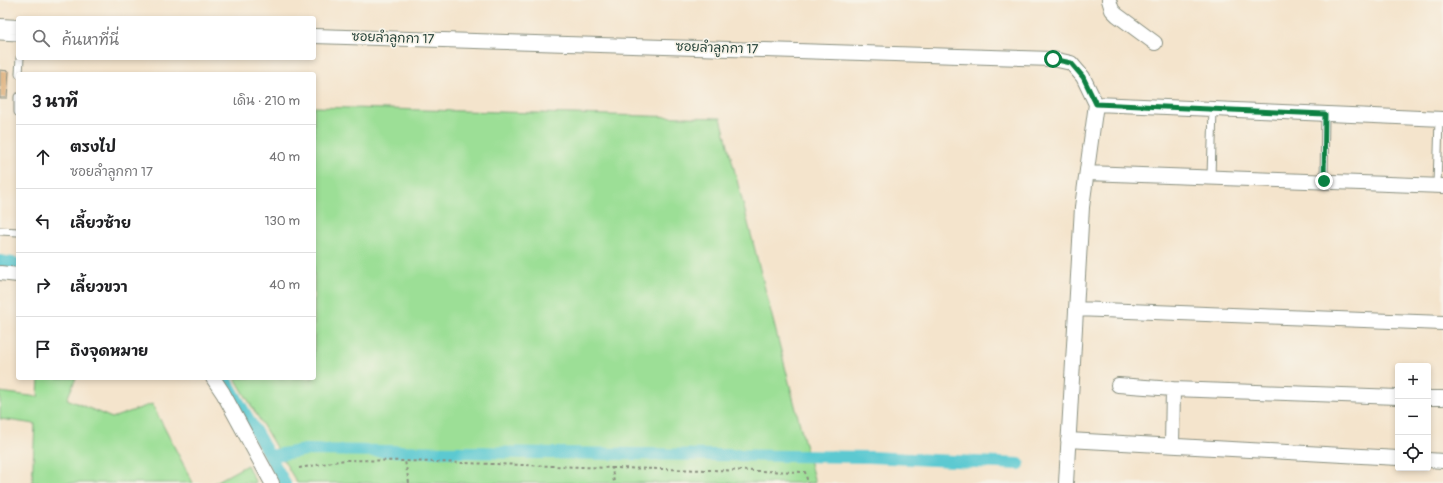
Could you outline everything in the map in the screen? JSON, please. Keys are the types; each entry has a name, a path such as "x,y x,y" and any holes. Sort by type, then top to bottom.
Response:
{"street":[{"path":"1109,0 1112,10 1116,15 1155,42"},
{"path":"0,26 16,27"},
{"name":"ซอยลำลูกกา 17","path":"316,36 1053,59 1071,63 1083,77 1096,104"},
{"path":"1066,483 1082,207 1096,104 1441,119"},
{"path":"1087,173 1440,186"},
{"path":"0,273 16,275"},
{"path":"1076,309 1443,323"},
{"path":"214,380 223,393 272,483"},
{"path":"1118,384 1173,389 1395,397"},
{"path":"1172,445 1173,389"},
{"path":"1431,398 1443,398"},
{"path":"1068,440 1395,458"},
{"path":"1431,460 1443,461"}],"lane":[{"path":"0,36 16,37"},
{"path":"19,72 20,60"},
{"path":"1211,178 1213,109"},
{"path":"1324,181 1325,114"},
{"path":"1440,186 1441,119"},
{"path":"0,231 16,232"}],"path":[{"path":"299,468 345,460 805,472 808,483"},
{"path":"405,461 409,483"},
{"path":"612,468 614,483"}],"green space":[{"path":"316,107 721,118 815,483 297,483 236,380 316,380"},
{"path":"39,380 75,380 67,399 112,418 152,404 193,483 32,483 35,424 0,419 0,392 38,397"},
{"path":"247,465 256,483 214,483"}],"building":[{"path":"0,70 9,71 7,98 0,98"}],"waterway":[{"path":"0,261 16,264"},
{"path":"226,380 285,483"},
{"path":"270,456 306,450 869,457 1019,464"}],"route":[{"path":"1053,59 1071,63 1083,77 1096,104 1325,114 1324,181"}]}
